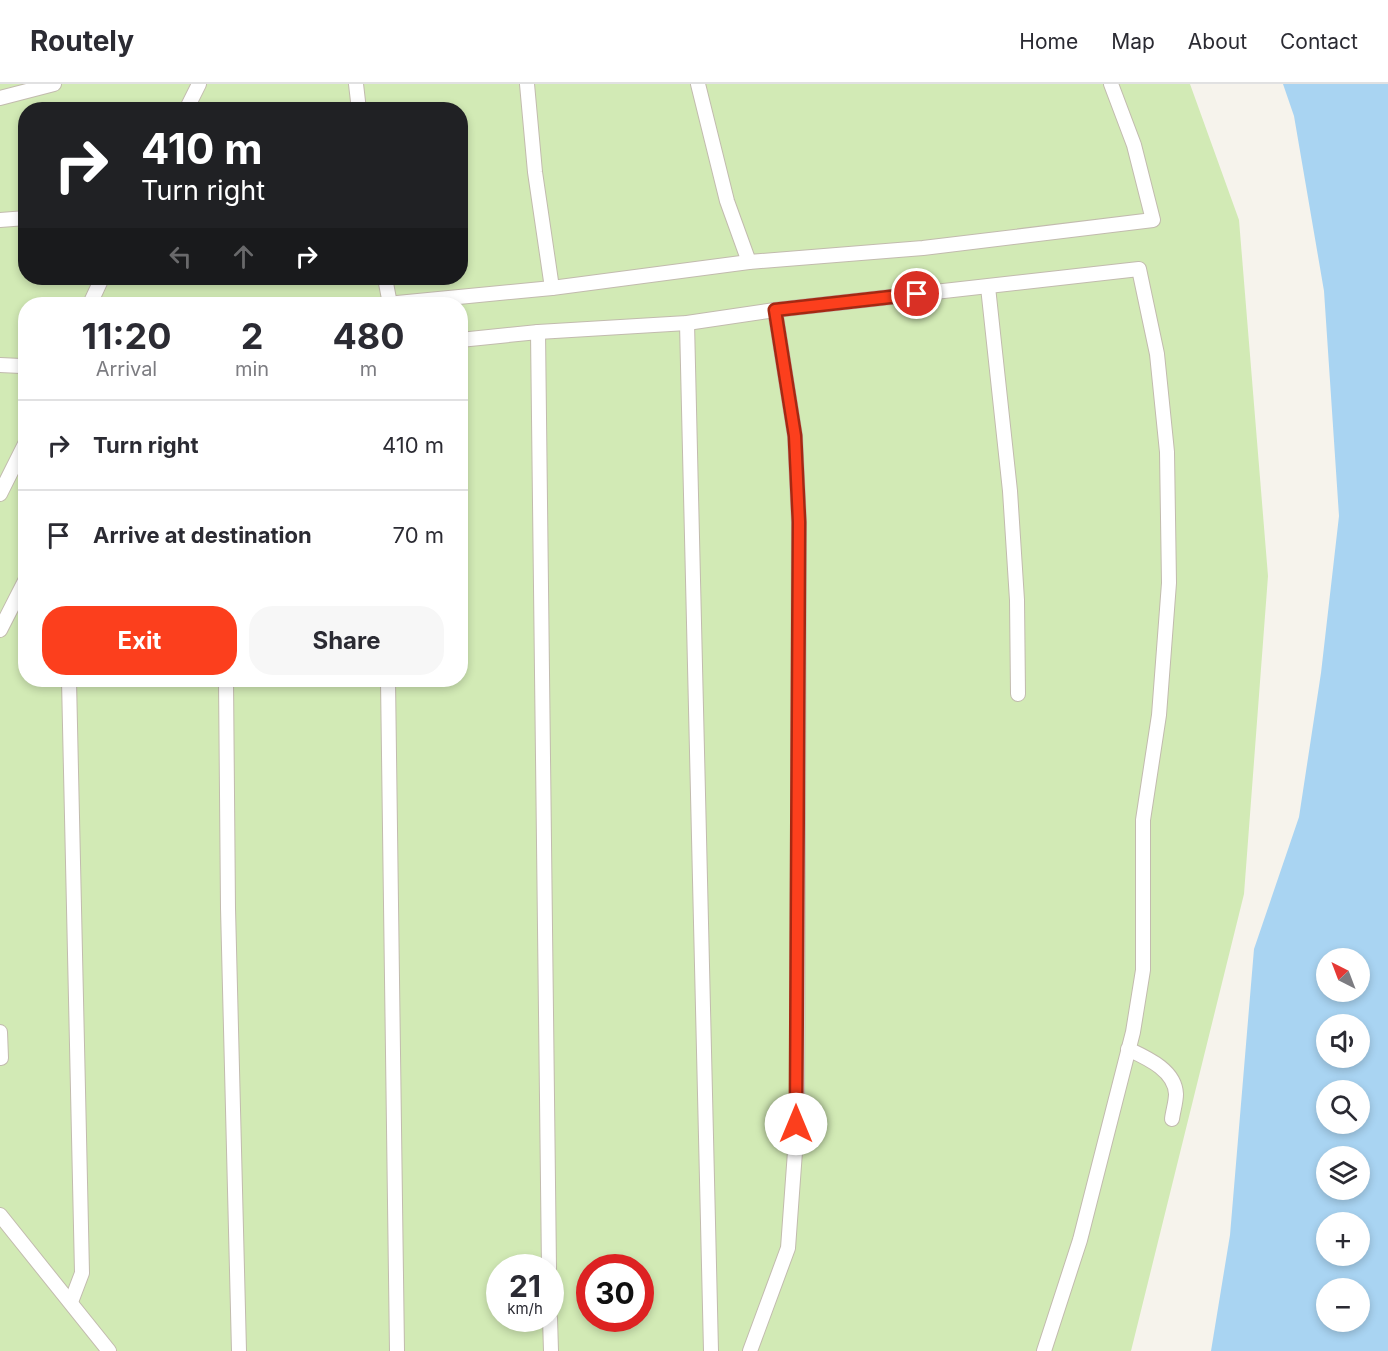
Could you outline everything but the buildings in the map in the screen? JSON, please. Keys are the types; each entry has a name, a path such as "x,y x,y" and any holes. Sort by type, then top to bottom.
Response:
{"street":[{"path":"0,98 54,84"},
{"path":"190,102 199,84"},
{"path":"356,84 358,102"},
{"path":"526,84 535,171 552,288"},
{"path":"698,84 727,201 749,262"},
{"path":"460,297 552,288 749,262 923,248 1153,220 1134,145 1110,84"},
{"path":"0,220 18,219"},
{"path":"468,339 538,332 687,323 775,310 1139,269 1157,354 1167,452 1169,583 1159,715 1143,820 1143,970 1128,1049 1080,1240 1044,1351"},
{"path":"988,286 1010,491 1017,600 1018,694"},
{"path":"750,1351 788,1248 796,1124 799,522 795,436 775,310"},
{"path":"687,323 711,1351"},
{"path":"538,332 549,1254"},
{"path":"0,366 18,366"},
{"path":"0,494 18,458"},
{"path":"0,630 18,595"},
{"path":"69,687 82,1273 71,1302"},
{"path":"226,687 228,908 239,1351"},
{"path":"388,687 397,1351"},
{"path":"0,1032 1,1058"},
{"path":"1128,1049 1159,1066 1170,1078 1176,1092 1172,1119"},
{"path":"0,1215 109,1351"},
{"path":"550,1332 551,1351"}],"green space":[{"path":"0,84 1190,84 1239,220 1268,576 1244,894 1131,1351 0,1351"}],"water":[{"path":"1283,84 1388,84 1388,1351 1211,1351 1230,1235 1254,949 1299,817 1321,673 1339,516 1324,291 1294,116"}],"route":[{"path":"796,1124 799,522 795,436 775,310 917,294"}]}
